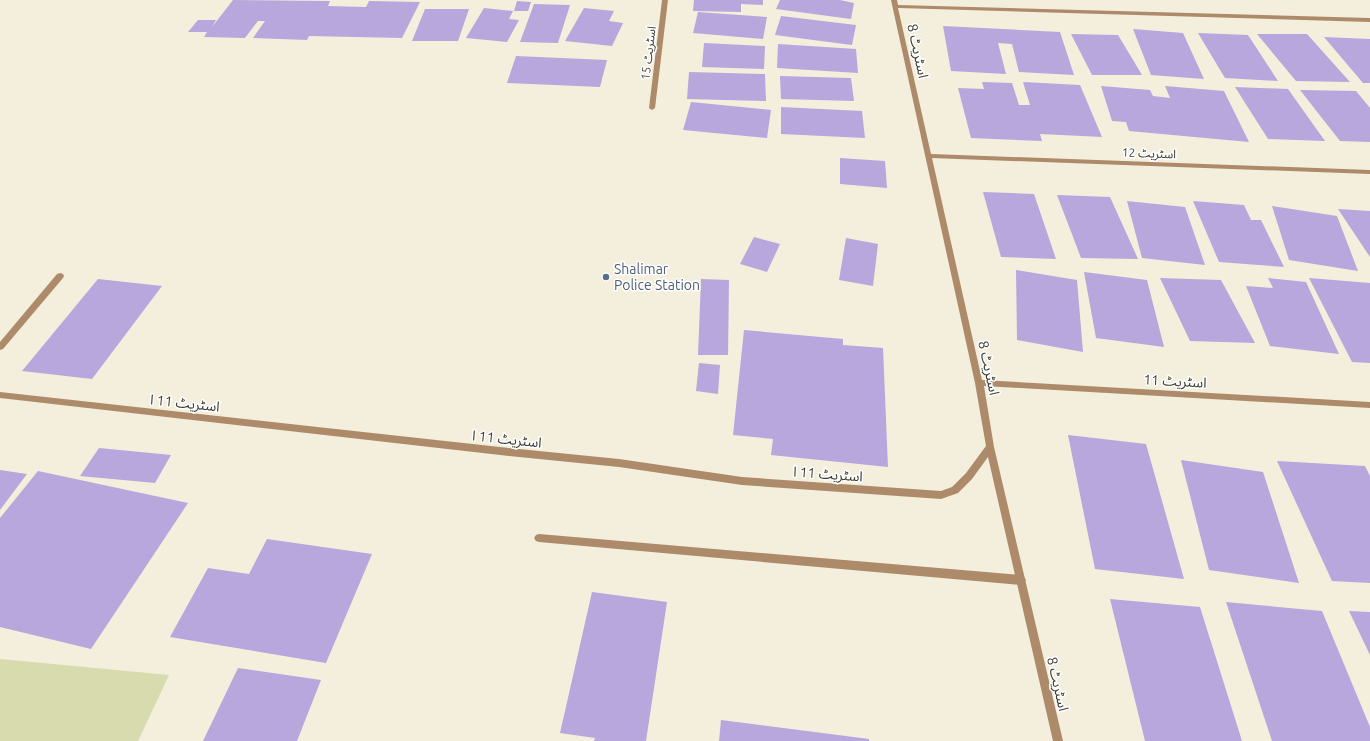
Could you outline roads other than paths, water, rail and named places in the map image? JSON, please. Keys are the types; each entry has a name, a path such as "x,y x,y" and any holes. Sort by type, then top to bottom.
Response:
{"street":[{"name":"اسٹریٹ 15","path":"652,108 665,0"},
{"path":"894,3 1370,20"},
{"name":"اسٹریٹ 8","path":"894,3 979,383 990,447 1058,741"},
{"name":"اسٹریٹ 12","path":"928,156 1370,172"},
{"path":"0,347 60,276"},
{"name":"اسٹریٹ 11","path":"979,383 1370,405"},
{"name":"اسٹریٹ 11 ا","path":"0,395 619,463 742,481 941,495 955,490 969,476 990,447"},
{"path":"539,538 1021,580"}],"place":[{"name":"Shalimar Police Station","path":"606,277"}]}
